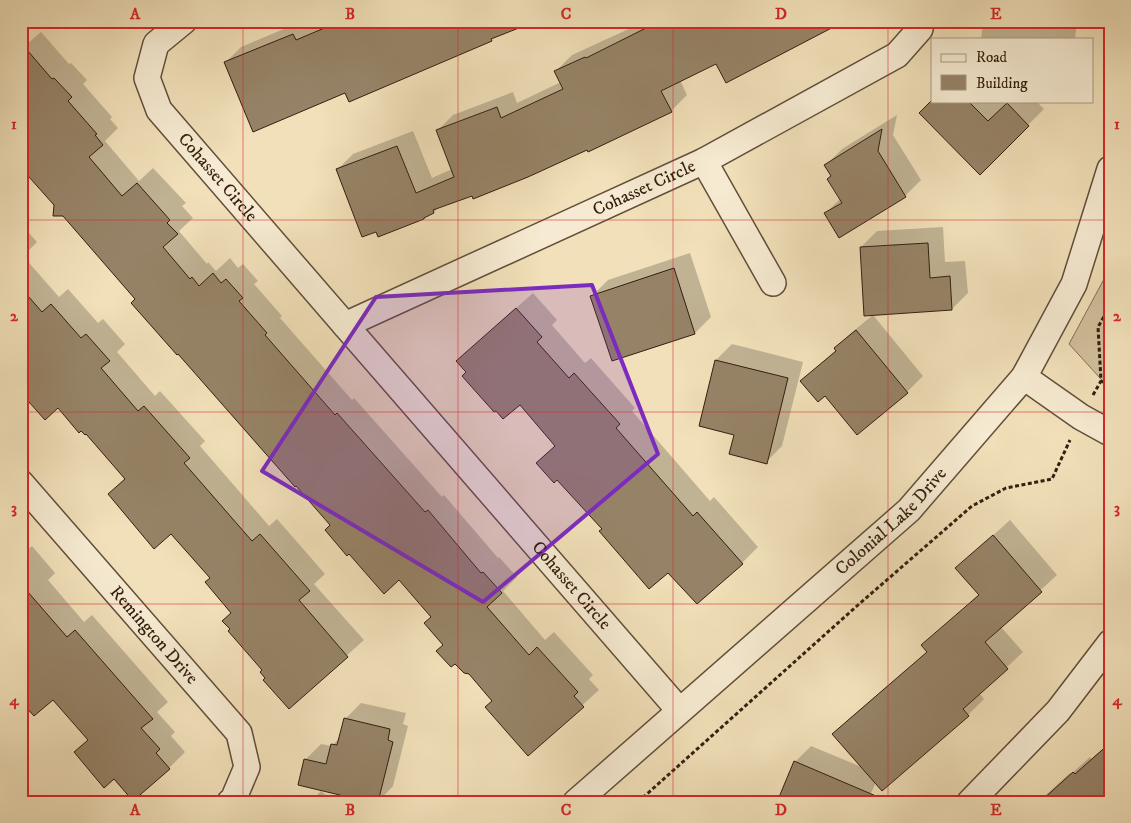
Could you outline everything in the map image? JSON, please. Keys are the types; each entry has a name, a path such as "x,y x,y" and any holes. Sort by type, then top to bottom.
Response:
{"street":[{"name":"Cohasset Circle","path":"184,21 156,44 147,78 159,110 680,710"},
{"name":"Cohasset Circle","path":"344,325 704,161 897,55 920,29 921,21"},
{"path":"704,161 773,283"},
{"name":"Colonial Lake Drive","path":"576,802 909,510 1024,377 1074,284 1110,169"},
{"path":"1024,377 1081,417 1110,433"},
{"name":"Remington Drive","path":"21,484 239,733 247,767 230,802"},
{"path":"970,802 1058,711 1110,643"}],"path":[{"path":"638,802 858,605 972,506 1006,488 1052,479 1081,417 1101,381 1098,327 1110,306"},
{"path":"1101,381 1110,386"}],"highlighted area":[{"path":"592,285 658,454 483,602 262,471 376,297"}],"shaded area":[{"path":"1110,268 1110,389 1069,344"}],"building":[{"path":"341,21 534,22 349,102 345,93 253,132 224,62 293,34 296,40"},
{"path":"660,21 845,21 726,83 716,64 661,91 672,112 588,152 587,150 528,177 473,199 472,196 433,210 434,213 424,219 378,237 376,232 362,237 336,169 397,146 416,193 454,177 436,130 497,107 501,118 563,89 554,71 586,58"},
{"path":"21,43 52,79 54,78 72,97 68,101 97,134 95,135 103,145 89,157 122,196 137,183 170,220 167,223 178,234 163,247 190,279 192,277 199,286 213,273 221,283 226,279 243,298 239,301 267,333 265,335 335,415 337,413 425,512 428,510 481,573 483,572 502,593 487,607 529,655 537,647 578,692 574,696 584,707 528,756 485,707 492,701 469,674 464,673 455,664 451,667 436,651 443,645 424,623 431,617 399,580 384,594 349,554 347,556 325,530 330,525 131,303 135,299 63,216 53,216 54,205 21,168"},
{"path":"931,101 969,102 988,121 1007,103 1029,126 980,175 919,113"},
{"path":"882,129 878,151 906,197 839,238 824,213 842,203 827,179 831,176 824,165"},
{"path":"928,243 930,278 950,276 952,310 864,316 860,247"},
{"path":"674,268 695,334 612,361 590,296"},
{"path":"21,288 42,312 51,304 81,338 86,334 110,361 101,368 138,411 144,406 190,458 184,463 252,541 260,534 310,591 299,600 348,657 289,709 263,680 265,678 260,672 262,670 228,631 230,629 222,621 231,613 205,582 210,578 171,534 154,549 108,494 125,479 86,434 81,431 79,433 58,408 45,420 21,393"},
{"path":"516,308 542,337 537,342 569,378 574,373 620,424 616,428 693,516 697,512 743,564 697,604 668,573 649,589 599,531 602,529 557,480 554,483 536,463 555,446 520,405 503,419 496,411 494,412 462,376 466,372 456,361"},
{"path":"856,330 908,393 857,435 825,396 818,402 800,381 836,351 834,348"},
{"path":"715,360 788,378 767,464 729,454 734,435 699,426"},
{"path":"993,535 1042,592 985,642 1008,669 963,709 969,716 882,791 832,734 927,652 921,645 979,595 955,568"},
{"path":"21,584 67,637 75,630 153,719 141,728 160,749 156,753 170,769 133,801 114,779 104,788 74,752 88,740 53,700 34,716 21,702"},
{"path":"344,718 390,729 388,740 393,742 378,802 369,802 298,785 304,759 326,764 331,744 337,745"},
{"path":"1110,743 1110,802 1040,802 1073,772 1075,774"},
{"path":"794,761 890,802 777,802"}]}
